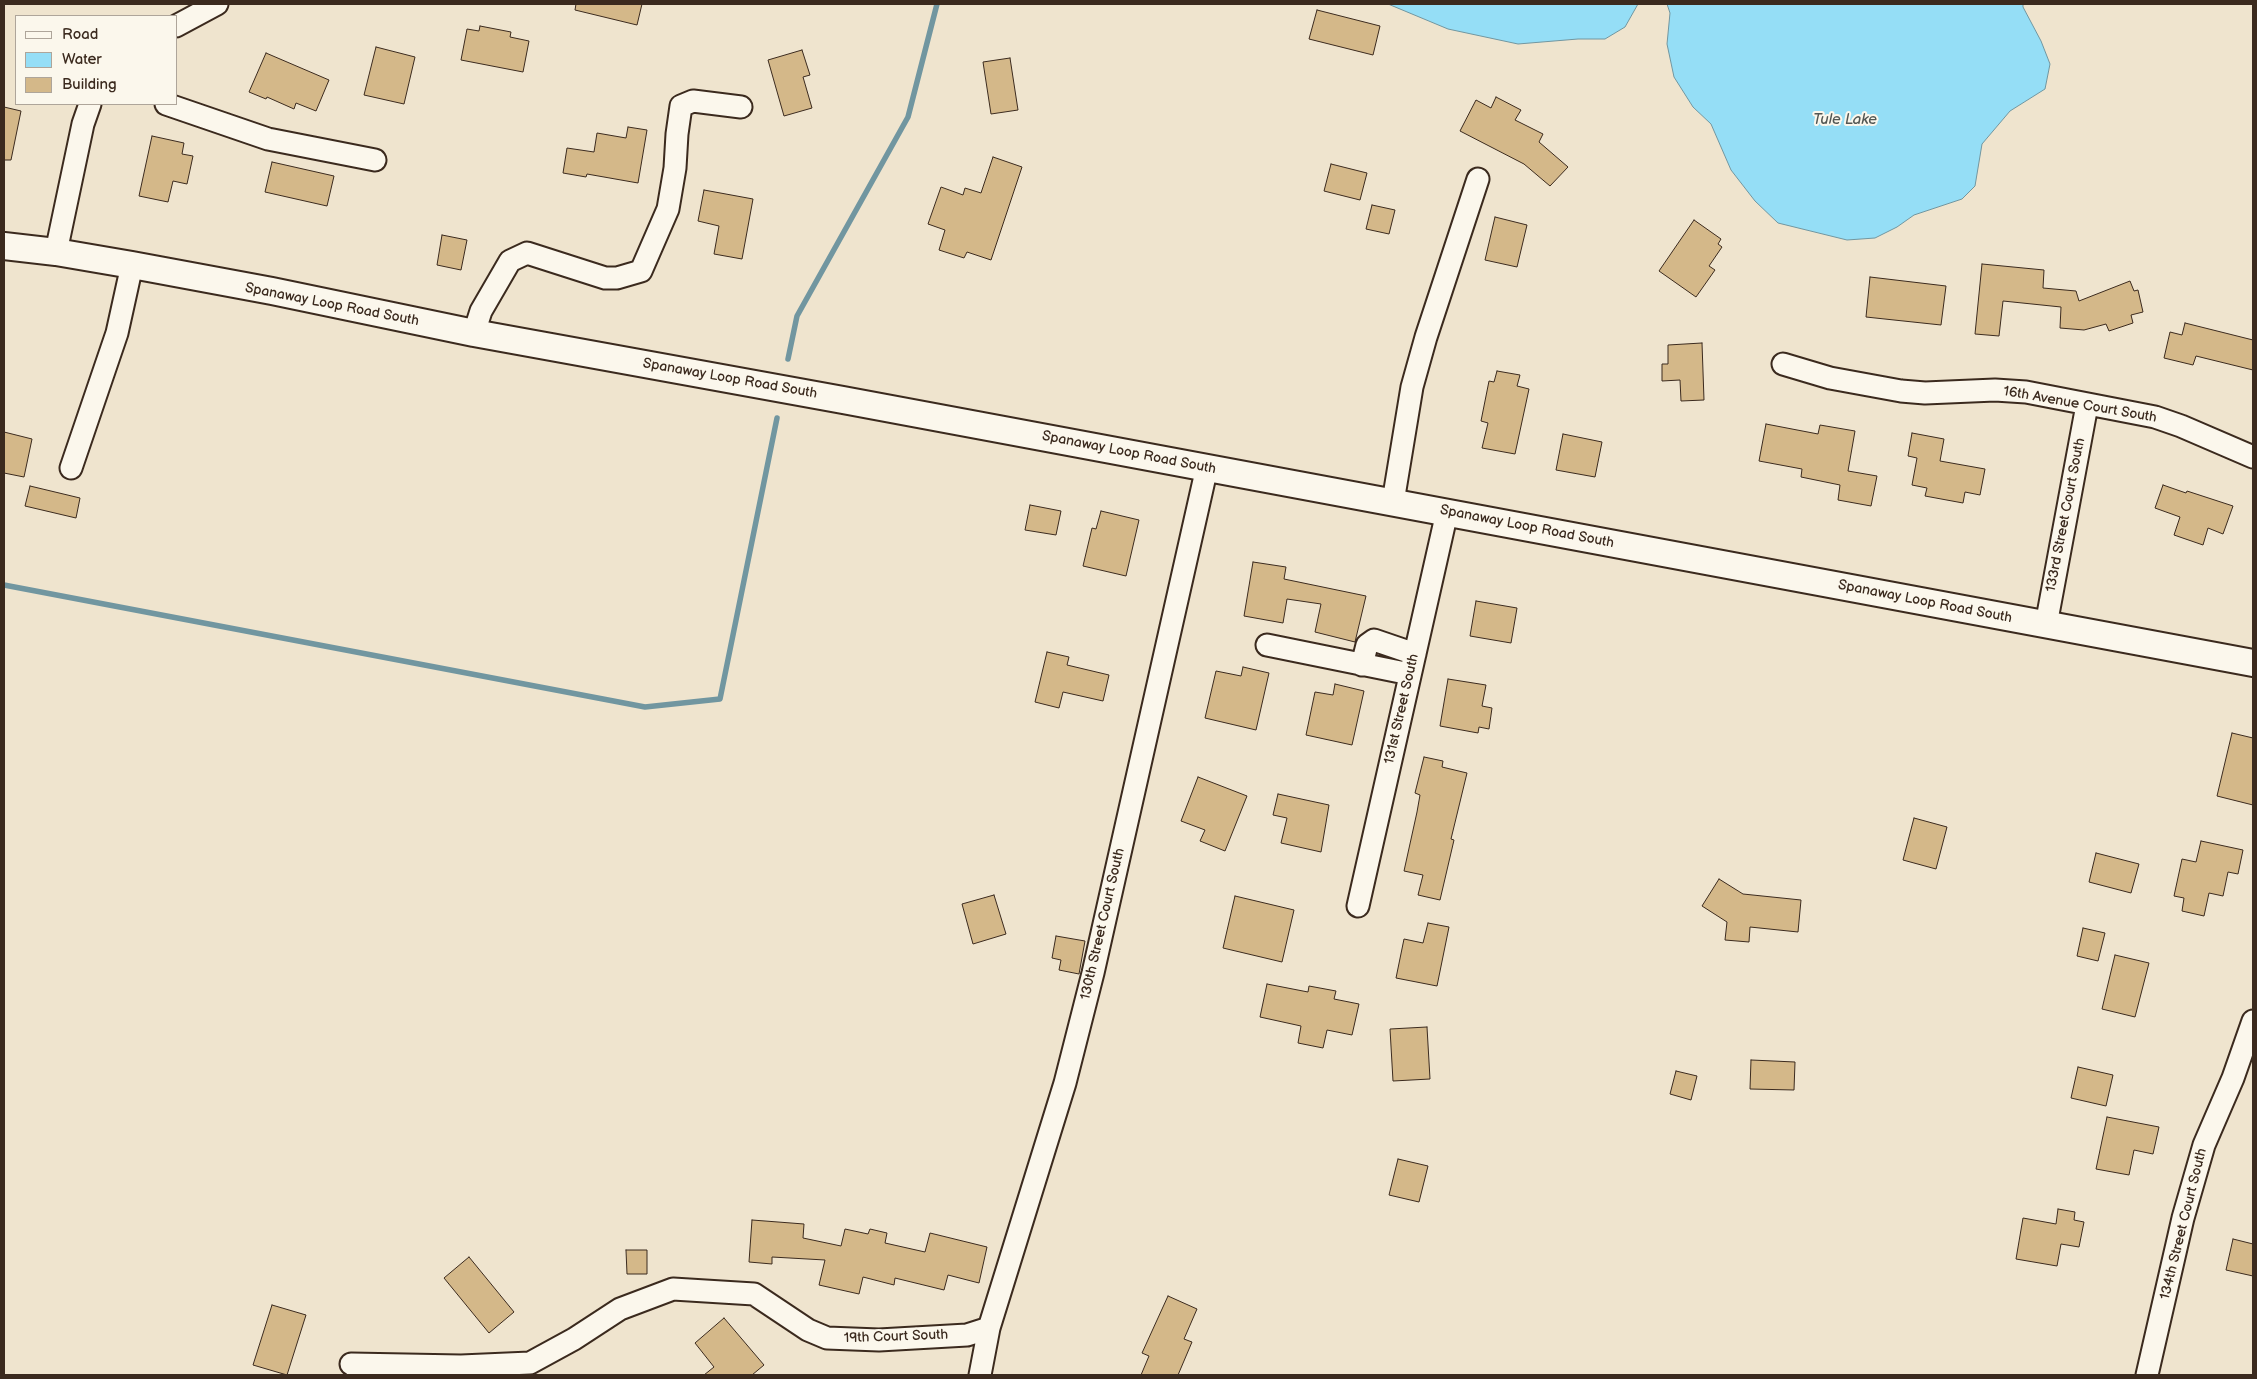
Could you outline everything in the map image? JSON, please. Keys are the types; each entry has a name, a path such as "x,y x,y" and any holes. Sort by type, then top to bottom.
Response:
{"main road":[{"name":"Spanaway Loop Road South","path":"4,246 56,252 132,265 272,291 474,333 1207,467 2253,663"}],"street":[{"path":"178,25 217,4"},
{"path":"474,333 481,311 510,261 527,253 605,278 617,278 641,271 668,209 682,106 693,101 741,107"},
{"path":"56,252 83,124 90,105"},
{"path":"169,105 268,139 375,160"},
{"path":"1393,502 1412,387 1426,337 1478,179"},
{"path":"71,468 117,334 132,265"},
{"name":"16th Avenue Court South","path":"1783,364 1830,378 1901,392 1995,390 2026,392 2155,417 2253,457"},
{"name":"133rd Street Court South","path":"2046,625 2087,405"},
{"name":"130th Street Court South","path":"980,1375 989,1328 1065,1083 1088,991 1207,467"},
{"name":"131st Street South","path":"1358,906 1447,512"},
{"path":"1267,645 1362,665 1413,664"},
{"name":"134th Street Court South","path":"2147,1375 2183,1218 2204,1145 2233,1078 2253,1020"},
{"name":"19th Court South","path":"351,1364 460,1366 530,1363 574,1339 620,1309 673,1289 754,1294 808,1330 827,1338 879,1340 967,1334 989,1328"}],"water":[{"path":"1388,4 1638,4 1625,27 1605,39 1578,39 1518,44 1448,29"},
{"name":"Tule Lake","path":"1667,4 2023,4 2050,64 2045,89 2010,111 1982,144 1975,186 1962,199 1914,215 1897,227 1875,238 1847,240 1778,223 1755,201 1731,170 1711,124 1693,107 1674,77 1667,44 1670,13"}],"building":[{"path":"576,4 642,4 637,25 575,10"},
{"path":"1317,10 1380,26 1373,55 1309,39"},
{"path":"480,26 511,32 510,37 529,41 523,72 461,60 467,29 479,31"},
{"path":"376,47 415,57 404,104 364,95"},
{"path":"802,50 810,75 803,77 812,108 784,116 768,60"},
{"path":"266,53 329,80 316,111 296,103 294,109 267,97 266,99 249,92"},
{"path":"1010,58 1018,110 991,114 983,62"},
{"path":"1496,97 1521,110 1515,120 1543,134 1539,142 1568,167 1550,186 1524,164 1460,131 1476,100 1491,108"},
{"path":"4,107 21,111 11,160 4,160"},
{"path":"628,127 647,130 638,183 587,174 586,177 563,173 567,148 594,152 597,133 626,138"},
{"path":"152,136 184,143 182,154 193,156 187,184 173,181 168,202 139,196"},
{"path":"993,157 1022,167 991,260 967,252 964,258 939,250 945,230 928,224 941,187 963,195 965,188 981,193"},
{"path":"272,162 334,176 327,206 265,192"},
{"path":"1331,164 1367,173 1360,200 1324,191"},
{"path":"704,190 753,199 742,259 714,254 719,226 698,221"},
{"path":"1372,205 1395,210 1389,234 1366,229"},
{"path":"1495,217 1527,225 1517,267 1485,260"},
{"path":"1694,220 1721,239 1718,244 1722,247 1709,266 1715,270 1696,297 1659,271"},
{"path":"442,235 467,240 461,270 437,265"},
{"path":"1982,264 2044,270 2043,288 2076,291 2079,301 2130,281 2134,291 2138,290 2143,312 2131,315 2133,323 2109,331 2106,324 2084,330 2060,328 2061,307 2003,301 1999,336 1975,334"},
{"path":"1870,277 1946,286 1941,325 1866,317"},
{"path":"2185,323 2253,340 2253,370 2196,356 2193,365 2164,358 2170,332 2182,335"},
{"path":"1702,343 1704,400 1681,401 1680,380 1662,381 1662,364 1668,364 1668,345"},
{"path":"1497,371 1520,375 1517,386 1529,389 1515,454 1482,448 1488,423 1481,421 1489,381 1494,382"},
{"path":"1766,424 1818,434 1820,425 1855,431 1848,471 1877,476 1871,506 1838,500 1840,485 1801,477 1802,469 1759,461"},
{"path":"4,432 32,439 24,477 4,473"},
{"path":"1912,433 1944,439 1940,461 1985,469 1980,495 1965,492 1963,503 1925,496 1927,488 1912,485 1917,458 1908,456"},
{"path":"1563,434 1602,442 1595,477 1556,470"},
{"path":"2163,485 2233,506 2223,534 2208,528 2203,545 2174,535 2180,517 2155,508"},
{"path":"30,486 80,498 76,518 25,506"},
{"path":"1030,505 1061,511 1056,535 1025,530"},
{"path":"1101,511 1139,520 1126,576 1083,566 1092,528 1096,529"},
{"path":"1253,562 1286,567 1284,579 1366,596 1355,642 1315,632 1321,604 1287,599 1283,623 1244,616"},
{"path":"1476,601 1517,608 1511,643 1470,636"},
{"path":"1047,652 1069,657 1067,665 1109,675 1103,701 1063,692 1059,708 1035,702"},
{"path":"1243,667 1269,673 1256,730 1205,718 1216,671 1241,676"},
{"path":"1448,679 1486,685 1482,706 1492,708 1489,729 1479,727 1478,733 1440,726"},
{"path":"1335,684 1364,691 1352,745 1306,735 1315,692 1333,695"},
{"path":"2232,733 2253,738 2253,805 2217,796"},
{"path":"1424,757 1443,761 1442,767 1467,773 1451,839 1454,840 1440,900 1418,895 1423,875 1404,871 1420,795 1415,793"},
{"path":"1198,777 1247,796 1225,851 1200,841 1205,830 1181,821"},
{"path":"1278,794 1329,805 1321,852 1281,843 1287,818 1273,815"},
{"path":"1914,818 1947,827 1936,869 1903,860"},
{"path":"2201,841 2243,850 2238,874 2228,872 2223,896 2209,893 2204,916 2182,911 2184,898 2174,896 2182,859 2196,862"},
{"path":"2096,853 2139,864 2131,893 2089,882"},
{"path":"1719,879 1743,894 1801,900 1798,932 1750,927 1749,942 1725,940 1727,922 1702,906"},
{"path":"994,895 1006,934 973,944 962,904"},
{"path":"1235,896 1294,910 1282,962 1223,948"},
{"path":"1428,923 1449,927 1437,986 1396,978 1404,939 1423,943"},
{"path":"2083,928 2105,933 2098,961 2077,956"},
{"path":"1056,936 1085,941 1079,974 1059,970 1061,960 1052,958"},
{"path":"2115,955 2149,963 2135,1017 2102,1009"},
{"path":"1267,984 1308,992 1309,986 1336,991 1334,999 1359,1004 1352,1035 1327,1030 1323,1048 1298,1043 1301,1026 1260,1017"},
{"path":"1427,1027 1430,1079 1393,1081 1390,1029"},
{"path":"1751,1060 1795,1062 1794,1090 1750,1089"},
{"path":"2078,1067 2113,1075 2106,1106 2071,1098"},
{"path":"1676,1071 1697,1076 1691,1100 1670,1094"},
{"path":"2107,1117 2159,1127 2153,1154 2134,1150 2129,1175 2096,1169"},
{"path":"1398,1159 1428,1166 1419,1202 1389,1195"},
{"path":"2058,1209 2075,1212 2074,1220 2084,1222 2079,1247 2061,1244 2057,1266 2016,1259 2023,1218 2056,1224"},
{"path":"752,1220 804,1224 803,1238 841,1246 845,1229 868,1234 870,1229 887,1233 885,1243 925,1252 930,1233 987,1247 979,1283 948,1275 944,1290 895,1278 894,1285 863,1277 859,1294 819,1285 825,1260 772,1257 772,1264 749,1262"},
{"path":"2233,1239 2253,1244 2253,1276 2226,1270"},
{"path":"626,1250 647,1250 647,1274 627,1274"},
{"path":"469,1257 514,1312 489,1333 444,1278"},
{"path":"1168,1296 1197,1309 1184,1339 1192,1342 1178,1375 1141,1375 1149,1356 1142,1353"},
{"path":"272,1305 306,1315 287,1375 253,1365"},
{"path":"724,1318 764,1365 752,1375 704,1375 714,1367 695,1343"}],"waterway":[{"path":"788,359 797,316 908,117 937,4"},
{"path":"4,585 645,707 720,699 777,418"}]}
